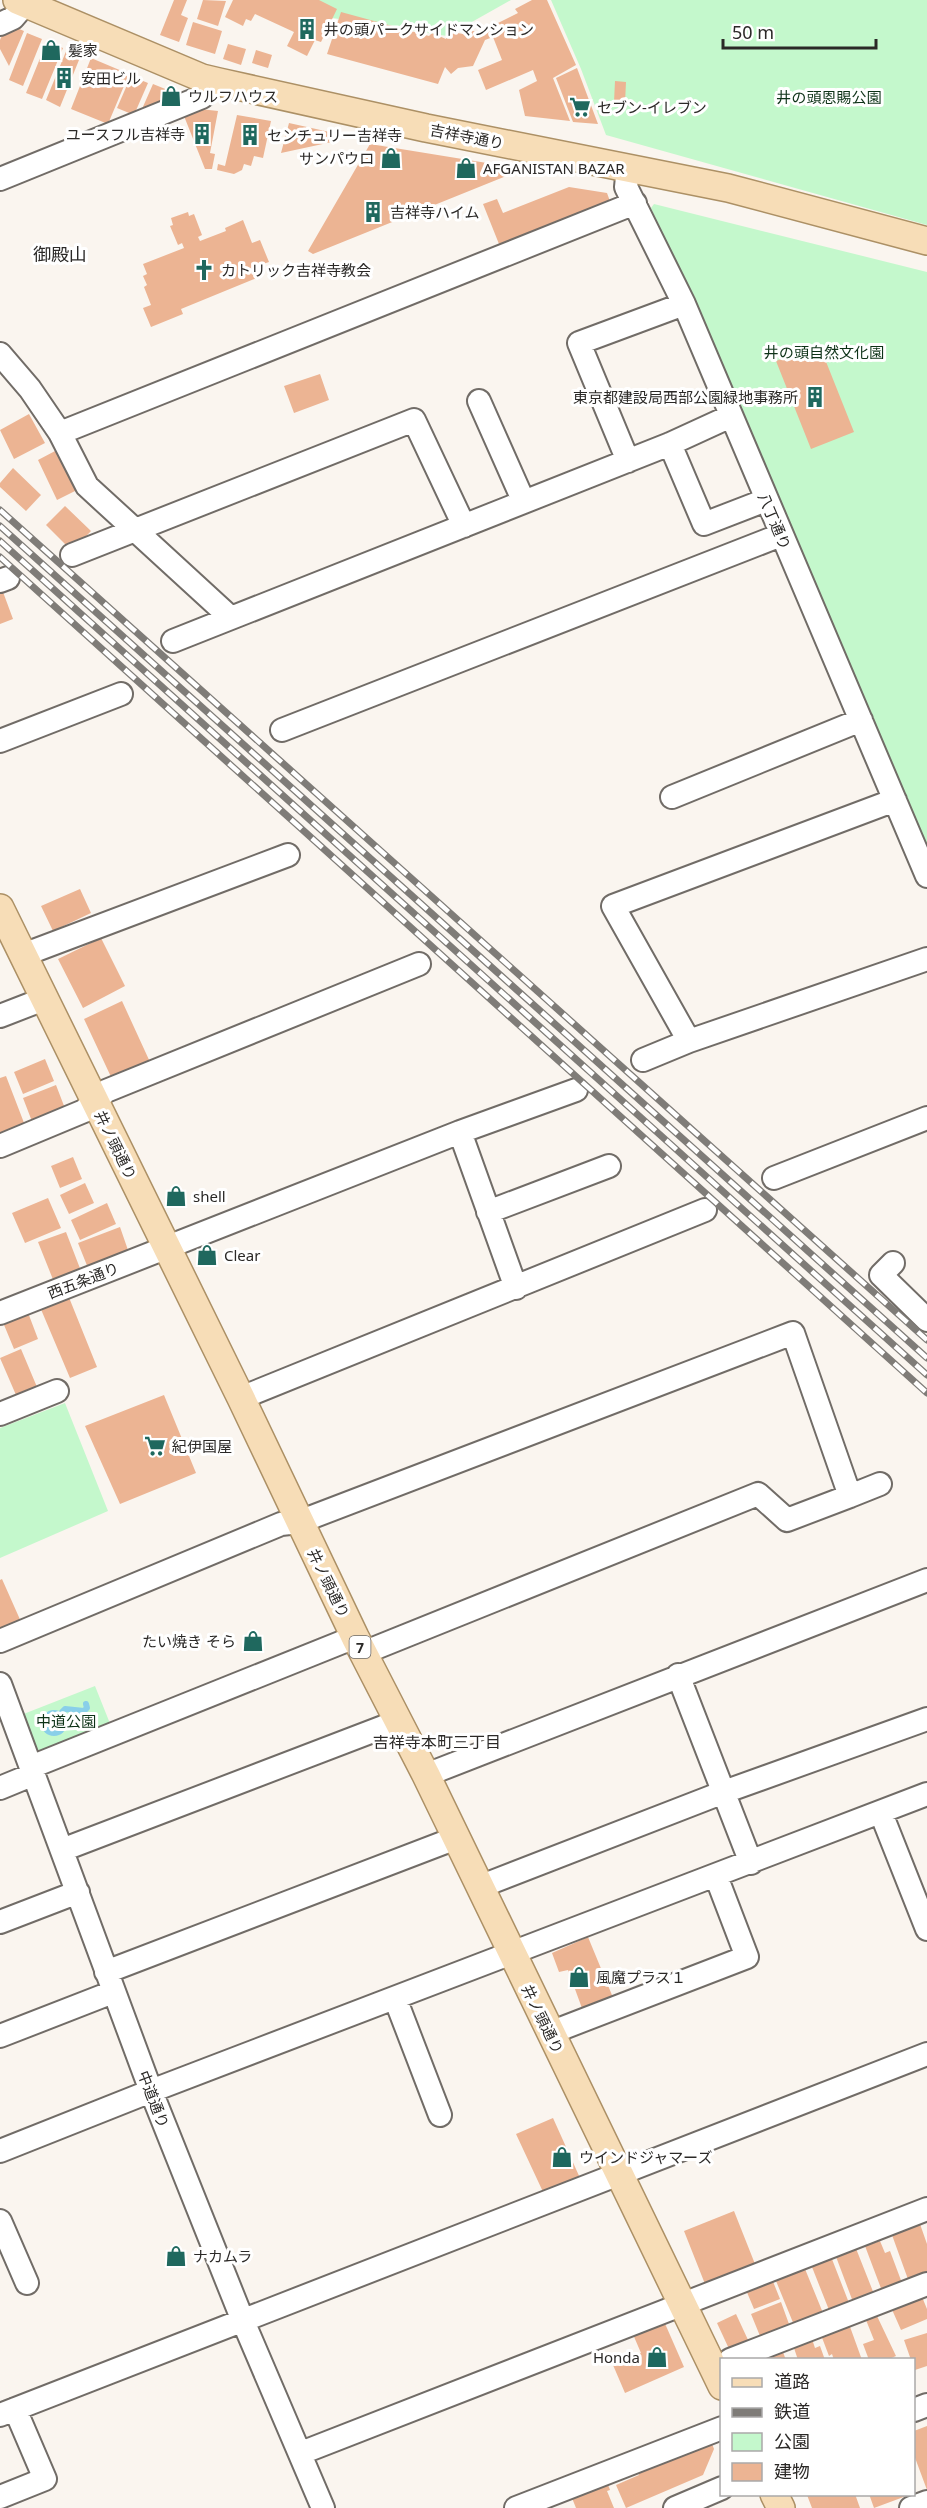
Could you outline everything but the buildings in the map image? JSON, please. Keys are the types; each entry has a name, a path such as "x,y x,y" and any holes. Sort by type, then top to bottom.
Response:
{"main road":[{"name":"吉祥寺通り","path":"22,2 202,78 426,128 751,193 927,241"},
{"name":"井ノ頭通り","path":"0,908 241,1398 359,1645 426,1774 478,1887 681,2304 720,2367"}],"street":[{"path":"0,24 13,18 22,2"},
{"path":"0,179 202,97 219,82"},
{"name":"八丁通り","path":"628,167 626,187 684,304 927,876"},
{"path":"60,432 635,203"},
{"path":"628,461 579,343 684,304"},
{"path":"0,354 30,389 60,432 87,486 231,618"},
{"path":"479,401 523,500"},
{"path":"173,641 464,526 523,500 628,461 731,416"},
{"path":"72,555 414,420 464,526"},
{"path":"670,444 704,524 766,500"},
{"path":"282,730 781,535"},
{"path":"0,741 121,694"},
{"path":"672,797 861,720"},
{"path":"690,1041 613,906 895,800"},
{"path":"23,955 288,855"},
{"path":"644,1060 690,1041 927,959"},
{"path":"0,1146 84,1111 106,1091 419,964"},
{"path":"0,1016 44,999"},
{"name":"西五条通り","path":"0,1313 460,1132 576,1090"},
{"path":"774,1178 927,1118"},
{"path":"460,1132 516,1288"},
{"path":"488,1212 609,1166"},
{"path":"241,1398 705,1210"},
{"path":"893,1263 881,1275 927,1320"},
{"path":"0,1641 281,1524 299,1522 793,1333 850,1496"},
{"path":"0,1414 57,1391"},
{"path":"0,1788 33,1770 758,1494 787,1520 880,1484"},
{"path":"426,1774 927,1580"},
{"path":"678,1675 751,1863"},
{"name":"中道通り","path":"0,1684 151,2091 243,2321 301,2453 317,2506"},
{"path":"478,1887 724,1792 927,1719"},
{"path":"62,1850 399,1721"},
{"path":"0,2151 927,1794"},
{"path":"881,1813 927,1929"},
{"path":"0,2036 110,1982 456,1838"},
{"path":"550,2033 747,1958 716,1876"},
{"path":"0,1922 78,1893"},
{"path":"395,1998 440,2115"},
{"path":"0,2497 45,2479 7,2412 927,2054"},
{"path":"301,2453 927,2209"},
{"path":"0,2221 27,2283"},
{"path":"748,2358 927,2284"},
{"path":"516,2508 720,2429"},
{"path":"675,2508 720,2489"},
{"path":"911,2508 927,2502"}],"green space":[{"path":"285,0 511,0 447,36 320,16"},
{"name":"井の頭恩賜公園","path":"551,0 927,0 927,225 606,135"},
{"name":"井の頭自然文化園","path":"654,204 927,272 927,866 651,208"},
{"path":"65,1403 108,1511 0,1558 0,1428"},
{"name":"中道公園","path":"95,1686 111,1726 37,1756 21,1715"}],"water":[{"path":"54,1710 63,1714 67,1723 63,1732 54,1736 45,1732 41,1723 45,1714"}],"waterway":[{"path":"62,1712 65,1709 84,1711 87,1708 86,1704"}],"railway":[{"path":"0,510 927,1340"},
{"path":"0,526 927,1358"},
{"path":"0,541 927,1375"},
{"path":"0,557 927,1393"}],"place":[{"name":"井の頭パークサイドマンション","path":"307,29"},
{"name":"髪家","path":"51,50"},
{"name":"安田ビル","path":"64,78"},
{"name":"ウルフハウス","path":"171,96"},
{"name":"セブン-イレブン","path":"580,107"},
{"name":"ユースフル吉祥寺","path":"202,134"},
{"name":"センチュリー吉祥寺","path":"250,135"},
{"name":"サンパウロ","path":"391,158"},
{"name":"AFGANISTAN BAZAR","path":"466,168"},
{"name":"吉祥寺ハイム","path":"373,212"},
{"name":"カトリック吉祥寺教会","path":"204,270"},
{"name":"東京都建設局西部公園緑地事務所","path":"815,397"},
{"name":"shell","path":"176,1196"},
{"name":"Clear","path":"207,1255"},
{"name":"紀伊国屋","path":"155,1446"},
{"name":"たい焼き そら","path":"253,1641"},
{"name":"風魔プラス１","path":"579,1977"},
{"name":"ウインドジャマーズ","path":"562,2157"},
{"name":"ナカムラ","path":"176,2256"},
{"name":"Honda","path":"657,2357"}],"district":[{"name":"御殿山","path":"60,254"},
{"name":"吉祥寺本町三丁目","path":"437,1742"}]}
